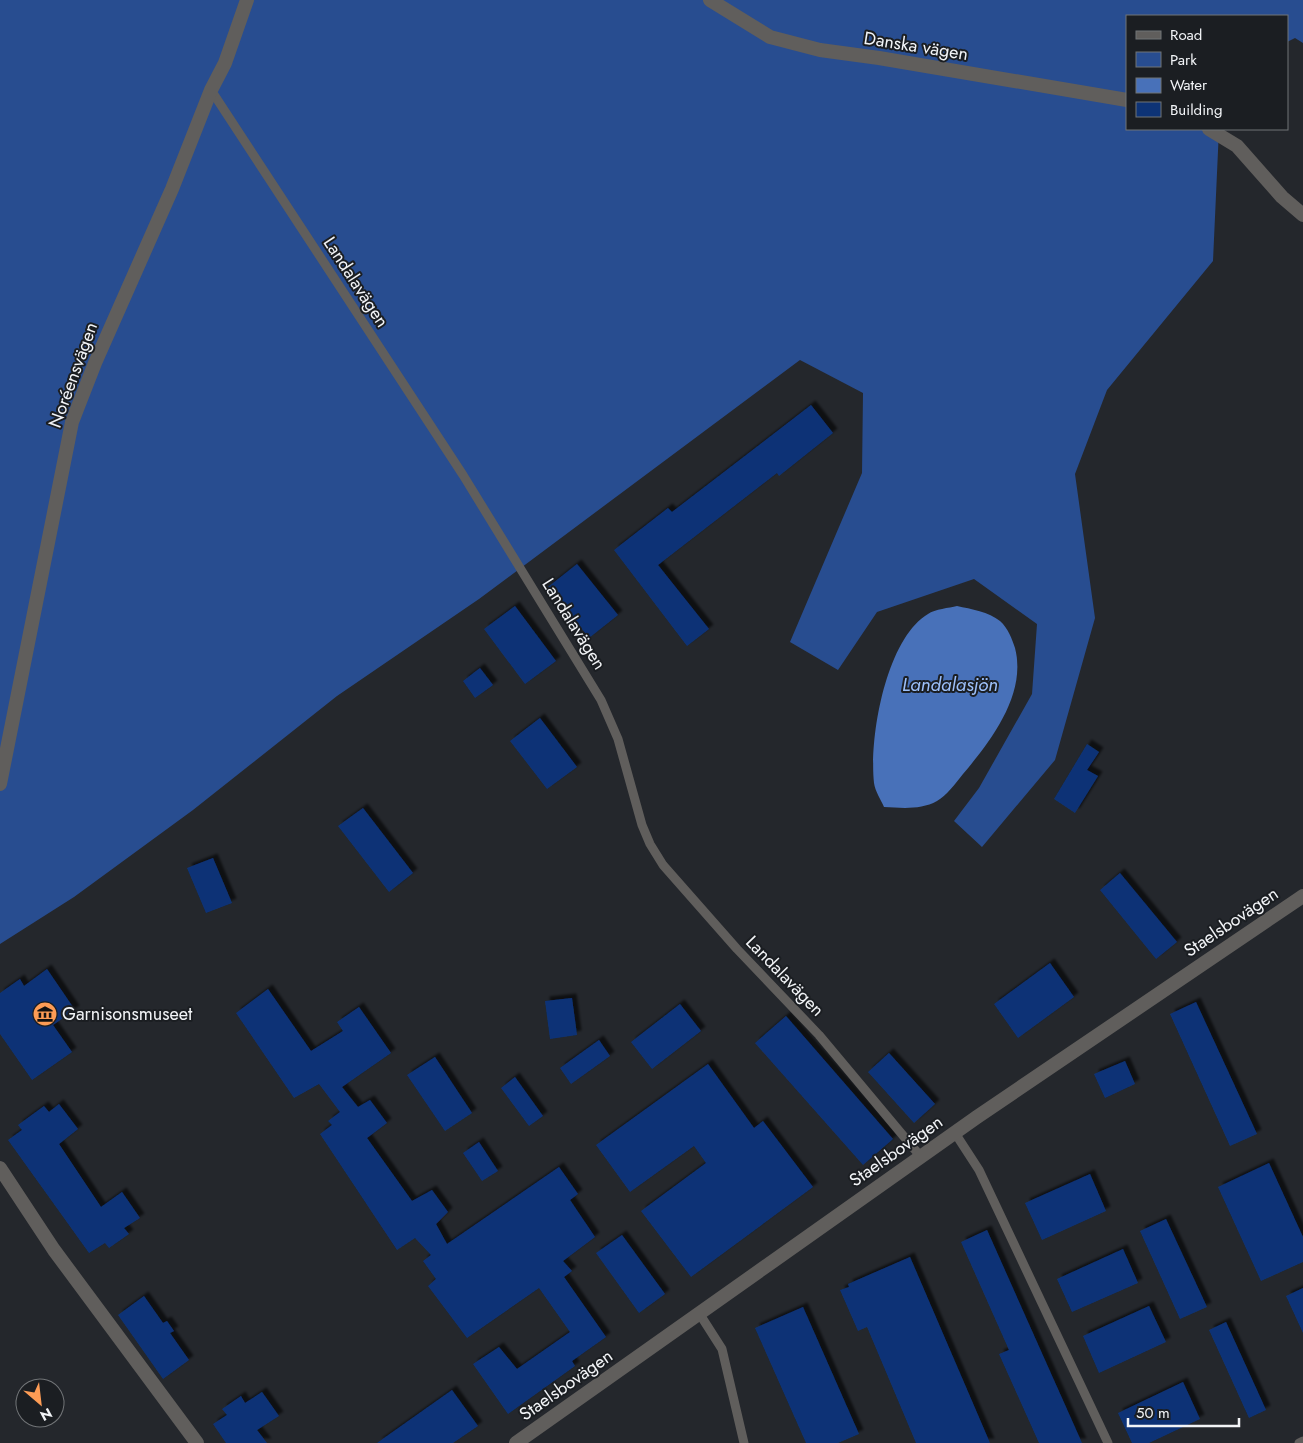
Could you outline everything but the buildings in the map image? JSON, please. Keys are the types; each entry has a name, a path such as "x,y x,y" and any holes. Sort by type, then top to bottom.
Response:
{"street":[{"name":"Noréensvägen","path":"0,784 72,422 95,362 172,189 211,90 225,63 247,0"},
{"name":"Danska vägen","path":"710,0 770,37 820,50 880,58 1126,100"},
{"path":"1211,130 1237,146 1282,197 1303,215"},
{"name":"Staelsbovägen","path":"516,1443 955,1133 1303,896"},
{"path":"0,1168 54,1250 197,1443"}],"lane":[{"name":"Landalavägen","path":"211,90 463,476 601,700 618,739 642,825 650,844 663,864 737,949 819,1035 921,1157"},
{"path":"955,1133 979,1170 1108,1443"},
{"path":"699,1313 722,1349 744,1443"},
{"path":"1299,1443 1303,1441"}],"green space":[{"path":"0,0 1303,0 1303,43 1295,38 1288,42 1288,15 1126,15 1126,130 1219,130 1213,261 1107,390 1075,474 1095,618 1055,760 982,847 954,821 979,788 1032,694 1037,624 974,579 877,612 838,670 790,642 862,473 863,393 800,360 479,599 337,696 193,810 74,897 0,944"}],"water":[{"name":"Landalasjön","path":"957,606 991,615 1000,621 1007,630 1015,648 1017,665 1016,682 1011,699 1004,716 985,747 944,796 924,806 884,807 874,783 874,741 883,691 891,666 901,644 913,627 931,612"}],"place":[{"name":"Garnisonsmuseet","path":"45,1014"}]}
